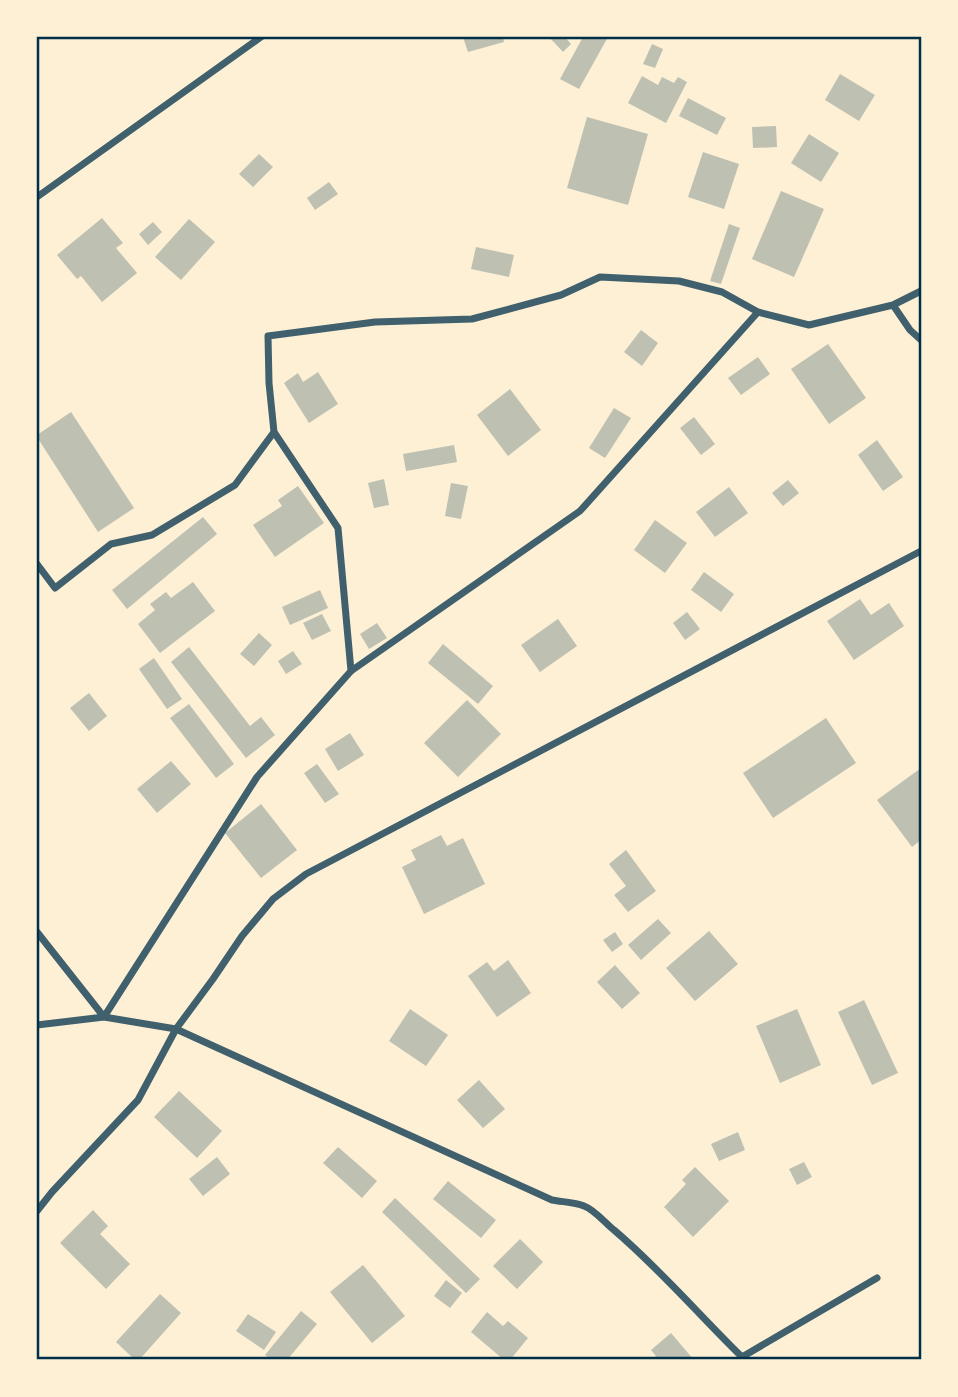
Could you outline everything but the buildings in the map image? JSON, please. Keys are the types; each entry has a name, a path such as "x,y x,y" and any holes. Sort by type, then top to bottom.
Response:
{"street":[{"path":"37,198 261,37"},
{"path":"351,671 338,528 274,432 268,336 376,321 472,319 561,295 600,277 679,281 722,292 758,312 809,325 892,305 921,291"},
{"path":"892,305 921,340"},
{"path":"104,1017 257,777 351,671 580,511 758,312"},
{"path":"37,564 55,588 111,544 152,535 235,485 274,432"},
{"path":"37,1212 52,1192 138,1100 176,1030 242,936 273,899 306,874 921,551"},
{"path":"37,932 104,1017"},
{"path":"37,1026 104,1017 176,1030 552,1200 586,1206 684,1295 742,1357 877,1279"}]}
